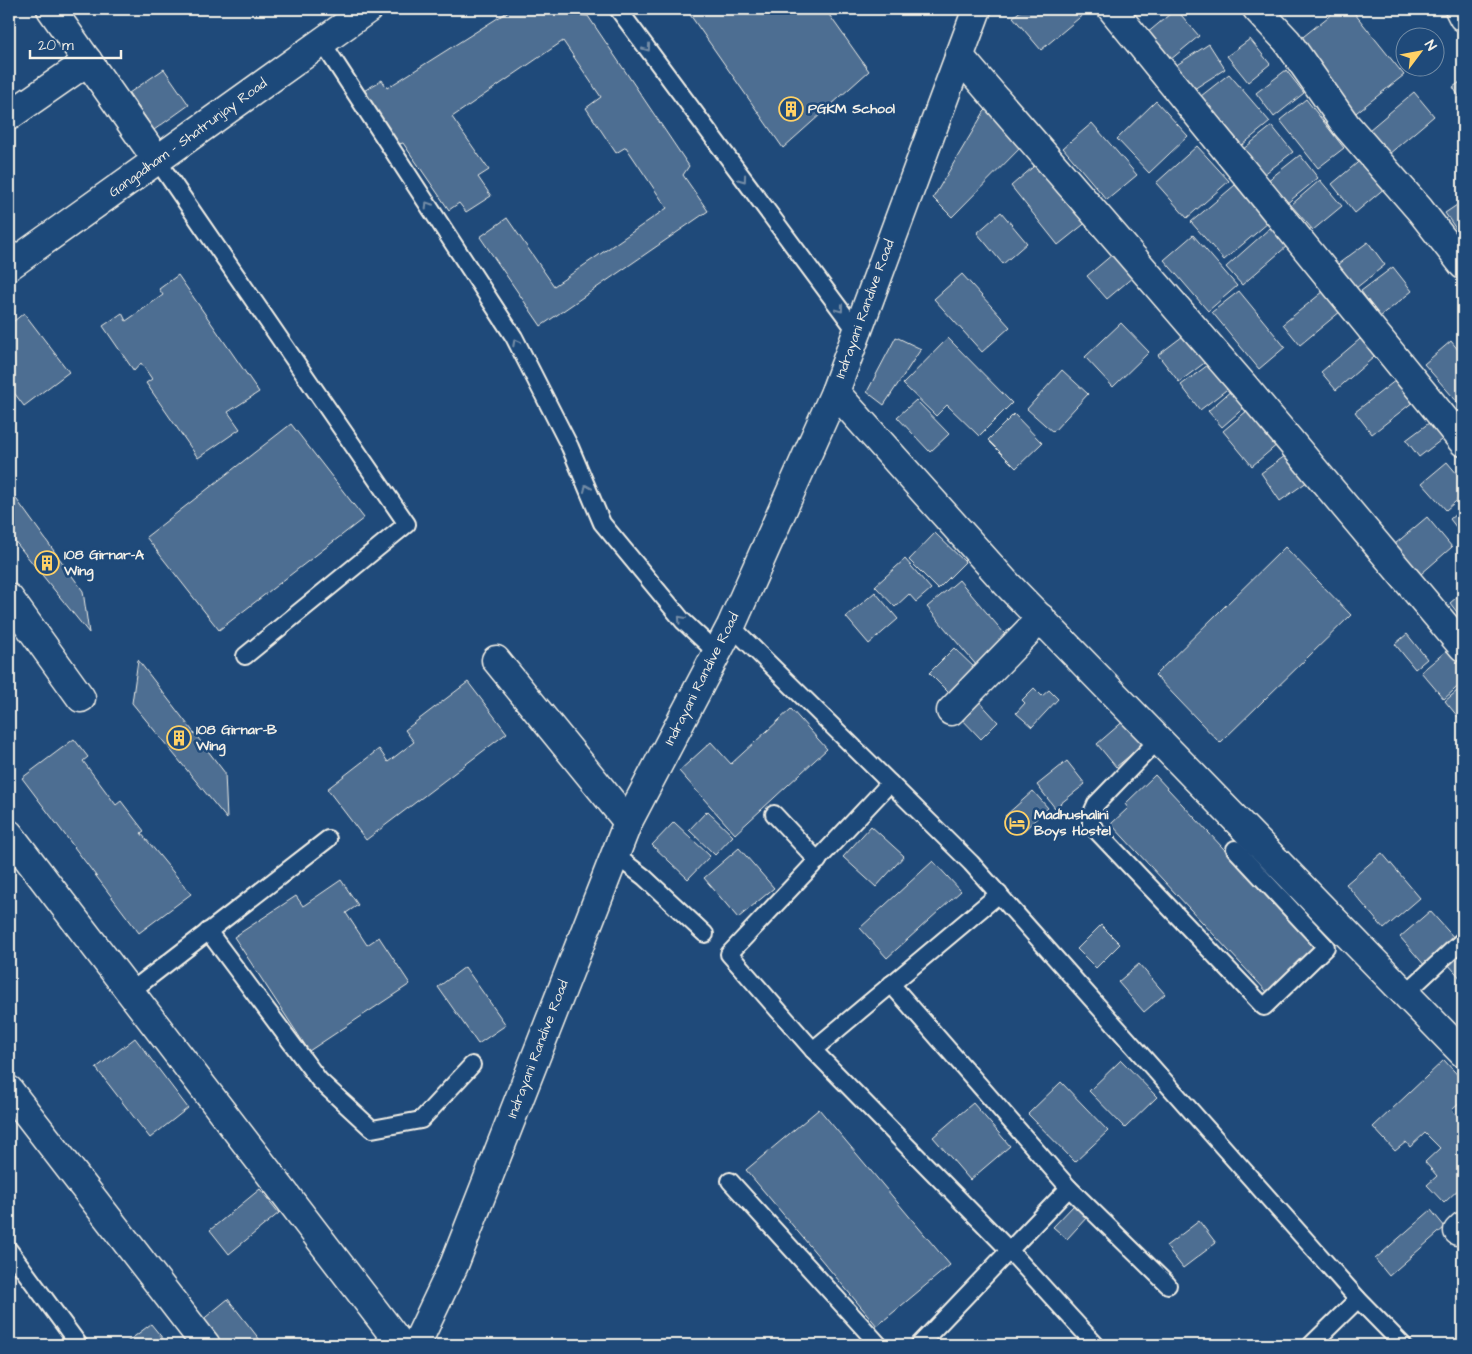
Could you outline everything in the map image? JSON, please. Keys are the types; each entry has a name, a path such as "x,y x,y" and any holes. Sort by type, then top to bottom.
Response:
{"street":[{"path":"51,9 157,160"},
{"name":"Gangadham - Shatrunjay Road","path":"9,266 368,9"},
{"name":"Indrayani Randive Road","path":"416,1345 454,1265 628,822 731,626 835,392 977,9"},
{"path":"1112,9 1463,442"},
{"path":"1257,9 1287,41 1346,125 1420,210 1463,265"},
{"path":"1459,9 1463,17"},
{"path":"959,56 1244,386 1463,646"},
{"path":"9,116 88,61"},
{"path":"835,392 1006,583 1406,993 1461,1046"},
{"path":"9,598 81,698"},
{"path":"951,711 1040,618"},
{"path":"496,660 628,822"},
{"path":"9,834 401,1345"},
{"path":"9,1090 206,1345"}],"lane":[{"path":"618,9 857,332"},
{"path":"322,42 514,337 570,447 602,523 683,621 716,653"},
{"path":"157,160 407,524 245,656"},
{"path":"731,626 999,894 1358,1300 1403,1345"},
{"path":"1159,739 1096,804 1091,815 1091,825 1264,1006 1326,947 1235,849"},
{"path":"890,783 728,954 812,1050 1009,1250 1096,1345"},
{"path":"774,814 818,861"},
{"path":"130,992 328,839"},
{"path":"615,855 644,877 705,934"},
{"path":"812,1050 999,894"},
{"path":"208,932 319,1080 372,1129 421,1120 472,1065"},
{"path":"1406,993 1463,940"},
{"path":"891,984 1069,1188 1168,1285"},
{"path":"730,1181 878,1345"},
{"path":"919,1345 1069,1188"},
{"path":"9,1250 79,1345"},
{"path":"1311,1345 1358,1300"}],"building":[{"path":"512,9 571,9 575,15 588,16 689,166 683,175 708,211 541,326 480,237 507,218 554,286 667,208 626,147 616,153 586,108 601,97 563,41 452,117 489,170 478,177 491,196 466,212 459,203 449,210 403,143 395,145 362,92 382,80 387,88"},
{"name":"PGKM School","path":"686,9 825,9 869,71 783,148"},
{"path":"1023,9 1081,9 1085,13 1041,50 1013,17"},
{"path":"1176,9 1199,36 1170,60 1146,34"},
{"path":"1338,9 1351,9 1394,63 1394,78 1400,78 1352,116 1294,44"},
{"path":"1250,39 1270,64 1248,82 1227,56"},
{"path":"1209,44 1225,69 1191,91 1175,66"},
{"path":"164,69 189,105 154,130 129,93"},
{"path":"1286,70 1304,93 1274,117 1256,93"},
{"path":"1229,74 1270,122 1242,145 1201,96"},
{"path":"1463,80 1463,103 1453,87"},
{"path":"1414,92 1434,116 1389,154 1369,130"},
{"path":"1306,99 1344,148 1318,168 1280,120"},
{"path":"1156,101 1188,136 1149,173 1117,139"},
{"path":"992,104 1029,139 952,217 933,198 984,112"},
{"path":"1092,123 1137,175 1107,200 1063,148"},
{"path":"1272,126 1293,152 1263,175 1242,150"},
{"path":"1197,146 1229,181 1187,218 1156,183"},
{"path":"1300,155 1318,178 1286,204 1267,181"},
{"path":"1363,158 1386,187 1355,213 1332,184"},
{"path":"1040,161 1088,221 1058,245 1011,186"},
{"path":"1320,180 1342,206 1313,230 1291,205"},
{"path":"1235,185 1268,223 1224,260 1191,222"},
{"path":"1463,201 1463,224 1456,229 1445,213"},
{"path":"1001,212 1027,243 1003,264 977,233"},
{"path":"1271,227 1287,246 1242,285 1226,267"},
{"path":"1193,235 1237,286 1208,311 1164,260"},
{"path":"1368,242 1385,265 1356,288 1338,264"},
{"path":"1113,254 1133,277 1107,299 1087,276"},
{"path":"1393,267 1412,291 1380,317 1361,291"},
{"path":"962,274 1010,327 982,352 934,299"},
{"path":"178,275 259,392 228,412 240,429 198,458 146,383 152,379 141,363 134,371 103,326 122,313 126,321 163,295 159,289"},
{"path":"1239,291 1285,347 1259,369 1212,312"},
{"path":"1324,291 1341,311 1300,345 1283,324"},
{"path":"24,313 69,372 24,406 9,386 9,325"},
{"path":"1121,323 1149,352 1113,387 1085,357"},
{"path":"1187,333 1207,361 1179,382 1158,355"},
{"path":"1366,334 1381,351 1336,390 1321,372"},
{"path":"896,337 921,349 884,405 867,392"},
{"path":"948,338 1012,403 979,436 947,405 936,416 903,384"},
{"path":"1451,341 1463,356 1463,403 1460,405 1424,364"},
{"path":"1212,362 1230,387 1200,410 1181,385"},
{"path":"1062,370 1088,394 1053,432 1027,409"},
{"path":"1396,380 1413,402 1372,434 1355,412"},
{"path":"1233,389 1247,405 1222,427 1208,411"},
{"path":"916,400 949,434 930,452 897,417"},
{"path":"1248,410 1278,444 1252,466 1223,431"},
{"path":"1014,414 1042,443 1016,468 988,440"},
{"path":"1433,420 1445,437 1419,457 1406,440"},
{"path":"291,424 364,518 219,630 146,537"},
{"path":"1292,451 1311,479 1280,501 1261,473"},
{"path":"1447,462 1463,481 1463,495 1446,510 1422,483"},
{"name":"108 Girnar-A Wing","path":"9,489 83,591 89,633 9,534"},
{"path":"1463,508 1463,536 1450,519"},
{"path":"1427,517 1452,547 1421,574 1395,544"},
{"path":"935,533 965,562 938,589 909,560"},
{"path":"1285,547 1351,615 1220,743 1155,675"},
{"path":"905,559 931,589 916,602 909,594 895,607 875,586"},
{"path":"959,580 1009,639 977,666 927,607"},
{"path":"875,592 898,619 869,644 846,617"},
{"path":"1463,592 1463,620 1450,603"},
{"path":"1407,634 1427,659 1415,669 1395,644"},
{"path":"1451,647 1463,661 1463,682 1444,699 1421,672"},
{"path":"954,648 978,671 952,696 929,673"},
{"name":"108 Girnar-B Wing","path":"138,660 225,773 227,819 132,703"},
{"path":"468,682 507,733 366,840 327,789 379,749 388,762 414,742 405,730"},
{"path":"1463,686 1463,723 1445,701"},
{"path":"1034,688 1042,696 1049,690 1058,699 1032,727 1016,713 1025,703 1022,700"},
{"path":"976,698 998,722 981,739 958,715"},
{"path":"791,709 827,749 735,834 679,771 711,742 731,764"},
{"path":"1126,719 1145,743 1116,767 1097,744"},
{"path":"74,739 88,757 83,761 116,805 121,801 144,831 141,833 191,894 139,933 22,778"},
{"path":"1067,761 1085,784 1055,808 1037,785"},
{"path":"1155,775 1316,948 1268,993 1111,824 1128,808 1125,804"},
{"path":"1033,791 1048,808 1020,834 1005,816"},
{"path":"707,811 733,836 715,855 689,830"},
{"path":"674,822 710,856 688,879 652,845"},
{"path":"871,826 904,856 876,887 843,857"},
{"path":"739,848 774,888 738,918 704,878"},
{"path":"1382,853 1420,898 1384,929 1346,884"},
{"path":"933,861 961,891 887,958 860,928"},
{"path":"341,880 358,905 346,913 367,945 379,937 410,984 309,1051 234,937 296,896 303,906"},
{"path":"1430,911 1456,940 1426,967 1400,937"},
{"path":"1101,925 1120,944 1096,968 1077,949"},
{"path":"1463,949 1463,981 1447,963"},
{"path":"1139,964 1165,994 1144,1012 1118,982"},
{"path":"465,967 506,1025 478,1044 438,987"},
{"path":"135,1038 188,1108 150,1138 96,1068"},
{"path":"1121,1060 1157,1097 1125,1128 1089,1091"},
{"path":"1444,1060 1463,1081 1463,1088 1459,1091 1463,1096 1463,1100 1452,1110 1463,1122 1463,1185 1444,1203 1427,1185 1437,1176 1425,1162 1440,1148 1425,1133 1410,1147 1406,1142 1395,1151 1373,1127"},
{"path":"1061,1082 1108,1131 1075,1162 1028,1114"},
{"path":"973,1103 1010,1146 970,1180 933,1137"},
{"path":"819,1109 950,1265 877,1326 746,1170"},
{"path":"260,1189 279,1213 229,1254 210,1230"},
{"path":"1075,1204 1088,1216 1067,1239 1053,1227"},
{"path":"1431,1210 1445,1227 1389,1276 1375,1259"},
{"path":"1199,1221 1216,1243 1183,1268 1166,1246"},
{"path":"228,1299 260,1340 253,1345 220,1345 201,1321"},
{"path":"151,1324 168,1345 123,1345"}],"place":[{"name":"PGKM School","path":"791,109"},
{"name":"108 Girnar-A Wing","path":"47,563"},
{"name":"108 Girnar-B Wing","path":"179,738"},
{"name":"Madhushalini Boys Hostel","path":"1017,823"}]}
